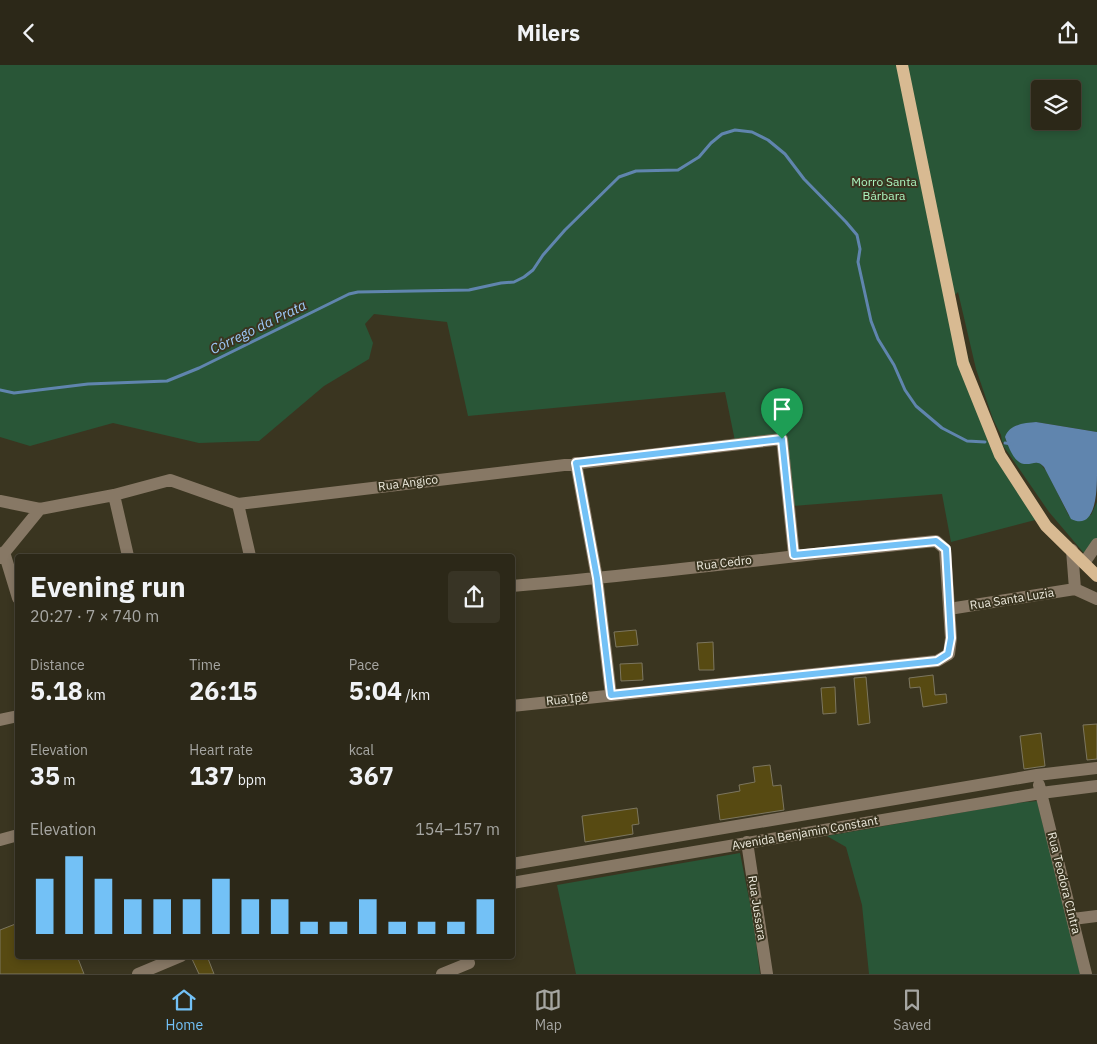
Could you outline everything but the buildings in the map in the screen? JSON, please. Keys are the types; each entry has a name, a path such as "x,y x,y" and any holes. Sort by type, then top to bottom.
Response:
{"main road":[{"path":"902,65 963,363 1000,455 1046,526 1097,576"}],"street":[{"name":"Rua Angico","path":"40,509 114,495 170,480 238,504 782,439 794,555"},
{"path":"576,463 597,578 611,695"},
{"path":"114,495 128,554"},
{"path":"0,501 40,509 2,555 15,590"},
{"path":"238,504 250,554"},
{"name":"Rua Cedro","path":"515,585 597,578 936,541 946,549 949,609"},
{"path":"1084,563 1097,544"},
{"path":"1072,550 1075,589 1097,599"},
{"name":"Rua Santa Luzia","path":"949,609 1075,589"},
{"name":"Rua Ipê","path":"515,705 937,661 948,654 951,638 949,609"},
{"path":"0,720 15,717"},
{"name":"Avenida Benjamin Constant","path":"515,863 1004,780 1097,768"},
{"name":"Rua Teodora CIntra","path":"1037,775 1086,974"},
{"path":"1004,780 1007,799"},
{"name":"Avenida Benjamin Constant","path":"515,882 1041,793 1097,786"},
{"path":"0,840 15,836"},
{"name":"Rua Jussara","path":"747,842 768,974"},
{"path":"611,847 614,865"},
{"path":"1073,919 1097,917"},
{"path":"138,974 174,959"},
{"path":"442,974 470,965"}],"green space":[{"name":"Morro Santa Bárbara","path":"0,65 1097,65 1097,432 1036,422 1015,426 1005,437 1007,443 1002,442 976,369 958,292 950,300 1000,460 1039,519 951,542 942,494 793,506 783,435 735,441 725,392 468,416 447,322 374,314 365,324 373,343 369,359 324,386 259,441 199,443 113,423 30,446 0,437"},
{"path":"1002,444 1008,445 1019,462 1040,463 1047,472 1069,516 1091,515 1097,502 1097,553 1090,556 1083,552 1049,512"},
{"path":"1037,801 1080,974 869,974 862,905 846,847 827,836"},
{"path":"740,853 753,919 760,974 576,974 557,885"}],"water":[{"path":"1036,422 1097,432 1096,497 1091,514 1086,519 1080,521 1071,519 1042,465 1037,463 1020,463 1012,453 1005,437 1010,429 1018,425"}],"waterway":[{"name":"Córrego da Prata","path":"0,390 14,393 88,384 167,381 199,368 349,294 358,292 469,290 514,282 533,270 543,255 565,230 619,177 636,171 678,170 699,157 722,134 735,130 752,132 768,140 785,154 804,179 857,235 860,249 858,262 871,321 878,339 894,365 905,390 916,406 942,428 967,441 985,442"},
{"path":"1005,443 1012,444"}],"route":[{"path":"782,439 794,555 936,541 946,549 951,638 948,654 937,661 611,695 597,578 576,463 782,439"}]}
